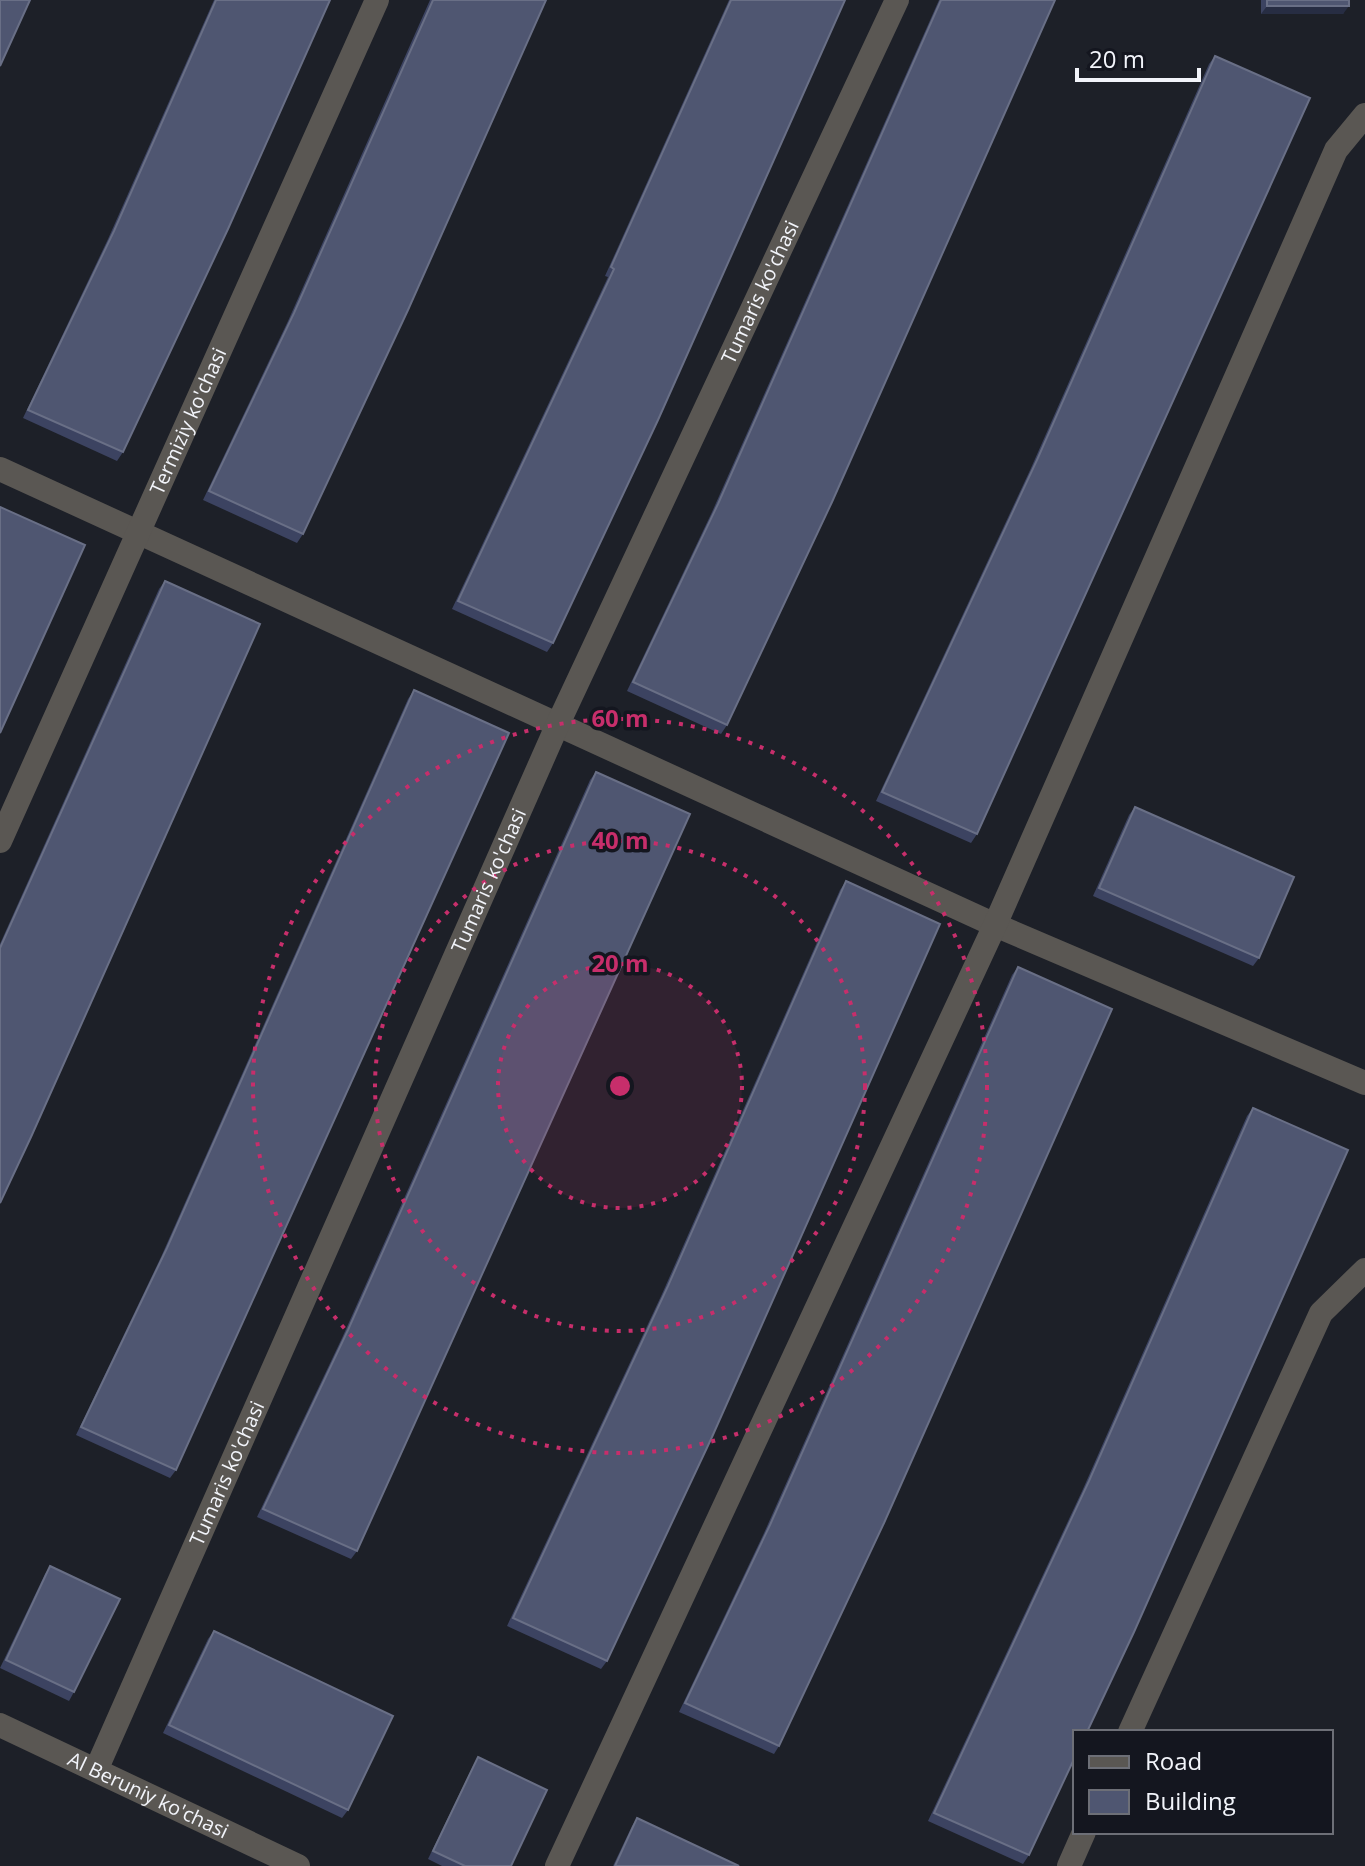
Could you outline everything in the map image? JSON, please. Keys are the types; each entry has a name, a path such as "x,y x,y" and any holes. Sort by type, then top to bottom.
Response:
{"street":[{"name":"Termiziy ko'chasi","path":"0,841 377,0"},
{"name":"Tumaris ko'chasi","path":"97,1768 557,726 897,0"},
{"path":"557,1866 995,925 1336,150 1365,115"},
{"path":"0,469 995,925 1365,1083"},
{"path":"1131,1730 1321,1313 1365,1270"},
{"name":"Al Beruniy ko'chasi","path":"0,1725 97,1768 287,1864"},
{"path":"1069,1866 1083,1834"}],"building":[{"path":"0,0 30,0 0,66"},
{"path":"216,0 330,0 228,229 123,452 28,410 114,231"},
{"path":"433,0 546,0 408,310 303,534 209,491 294,313"},
{"path":"731,0 845,0 658,420 553,643 458,601 614,269 611,267"},
{"path":"941,0 1055,0 832,502 727,725 633,682 718,504"},
{"path":"1267,0 1349,0 1349,6 1267,6"},
{"path":"1215,56 1310,98 977,834 882,792 1037,460"},
{"path":"0,507 85,545 0,733"},
{"path":"165,581 260,624 0,1203 0,948"},
{"path":"414,690 509,733 176,1470 81,1427 167,1248"},
{"path":"596,772 690,814 357,1551 263,1509 348,1330"},
{"path":"1135,807 1294,877 1259,958 1099,888"},
{"path":"846,881 940,924 712,1437 607,1661 513,1618 668,1286"},
{"path":"1018,967 1112,1009 884,1523 779,1746 685,1703 770,1525"},
{"path":"1253,1108 1348,1150 1088,1730 1073,1730 1073,1761 1029,1855 934,1813 1089,1481"},
{"path":"50,1566 120,1599 74,1692 6,1660"},
{"path":"214,1631 393,1716 348,1810 169,1725"},
{"path":"478,1757 547,1790 511,1866 465,1866 433,1851"},
{"path":"637,1818 739,1866 615,1866"}]}
